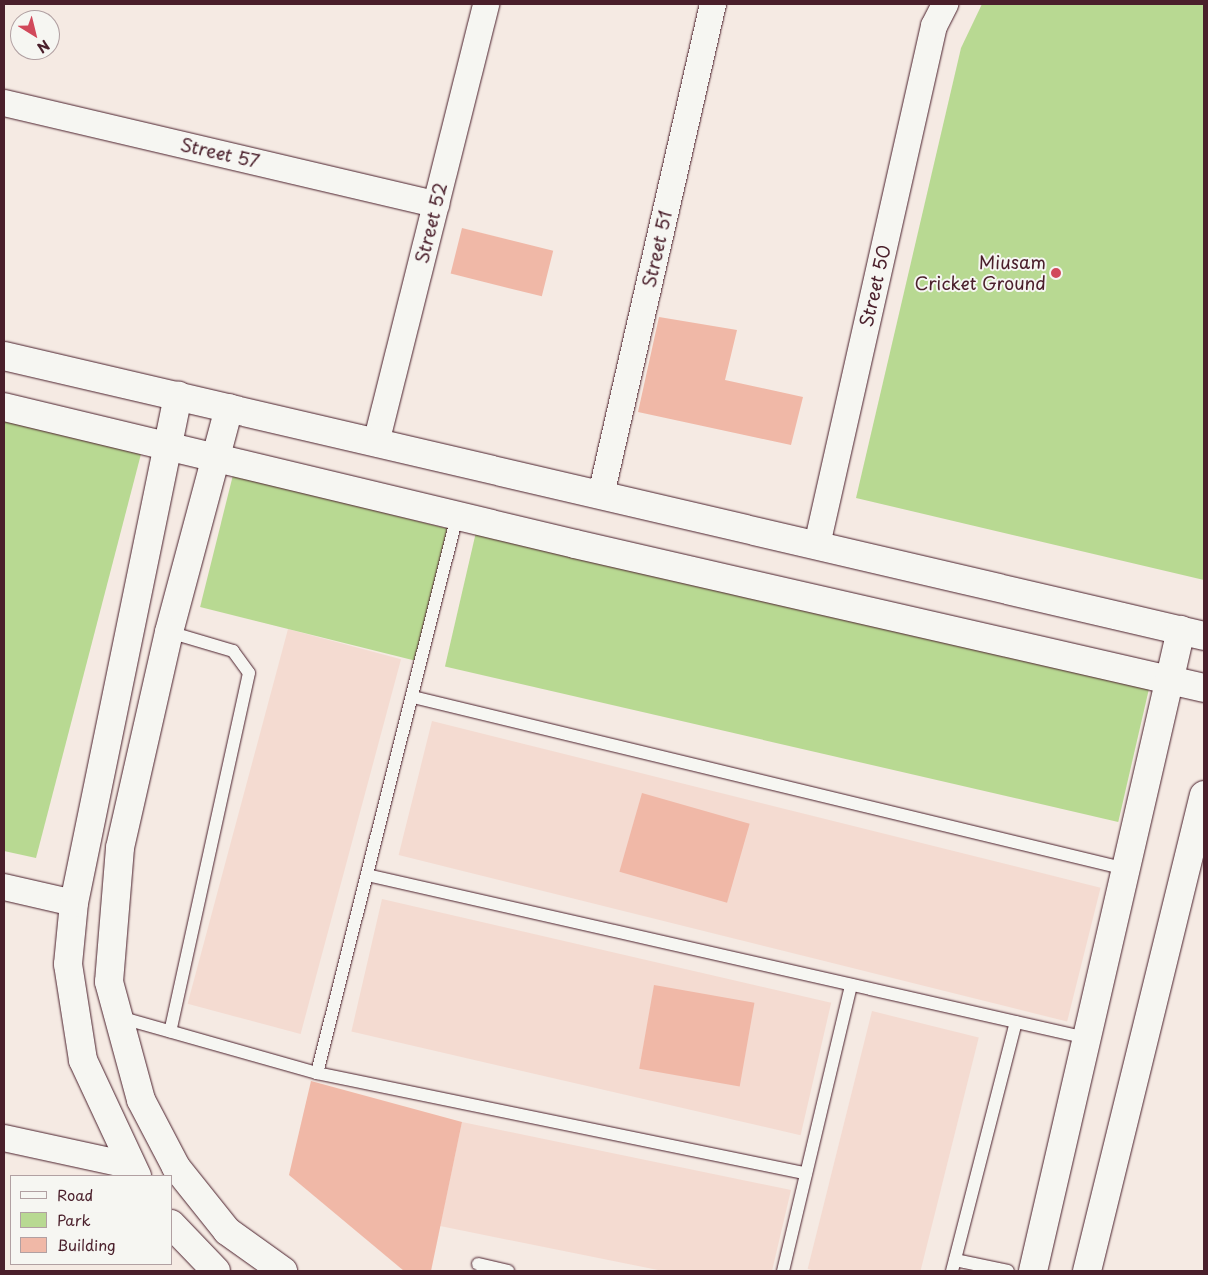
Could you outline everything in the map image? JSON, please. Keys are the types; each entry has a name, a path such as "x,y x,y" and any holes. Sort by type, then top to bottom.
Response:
{"street":[{"name":"Street 52","path":"376,443 486,4"},
{"name":"Street 51","path":"601,495 713,4"},
{"name":"Street 50","path":"817,545 939,15"},
{"name":"Street 57","path":"4,102 436,204"},
{"path":"4,356 1193,633 1168,679 1126,869 1032,1271"},
{"path":"132,1171 83,1060 68,964 74,903 166,446 178,396"},
{"path":"4,407 457,516 1204,688"},
{"path":"229,408 214,457 169,632 120,848 109,946 109,982 141,1100 176,1167 227,1230 283,1271"},
{"path":"1087,1271 1204,795"},
{"path":"4,888 74,903"},
{"path":"4,1138 132,1171"},
{"path":"172,1225 208,1268"}],"lane":[{"path":"317,1073 457,516"},
{"path":"169,632 233,651 249,673 170,1032"},
{"path":"413,697 1126,869"},
{"path":"367,875 1087,1038"},
{"path":"783,1271 851,985"},
{"path":"117,1017 317,1073 806,1174"},
{"path":"1008,1271 954,1266 1016,1022"},
{"path":"478,1264 508,1271"}],"shaded area":[{"path":"288,629 401,659 301,1034 188,1004"},
{"path":"432,721 1101,888 1067,1022 399,855"},
{"path":"382,899 831,1003 801,1135 351,1032"},
{"path":"872,1011 979,1038 921,1271 815,1271 808,1269"},
{"path":"462,1122 791,1190 772,1271 663,1271 440,1226"}],"green space":[{"name":"Miusam Cricket Ground","path":"982,4 1204,4 1204,580 856,498 961,48"},
{"path":"4,421 141,454 36,858 4,851"},
{"path":"233,475 447,528 415,660 200,607"},
{"path":"476,532 1149,687 1118,822 445,666"}],"building":[{"path":"462,228 553,251 542,296 451,274"},
{"path":"659,317 737,330 725,380 803,397 791,445 638,412"},
{"path":"642,793 750,824 727,903 619,872"},
{"path":"654,985 754,1003 740,1086 639,1069"},
{"path":"311,1081 462,1122 431,1271 404,1271 289,1175"}],"place":[{"name":"Miusam Cricket Ground","path":"1056,273"}]}
